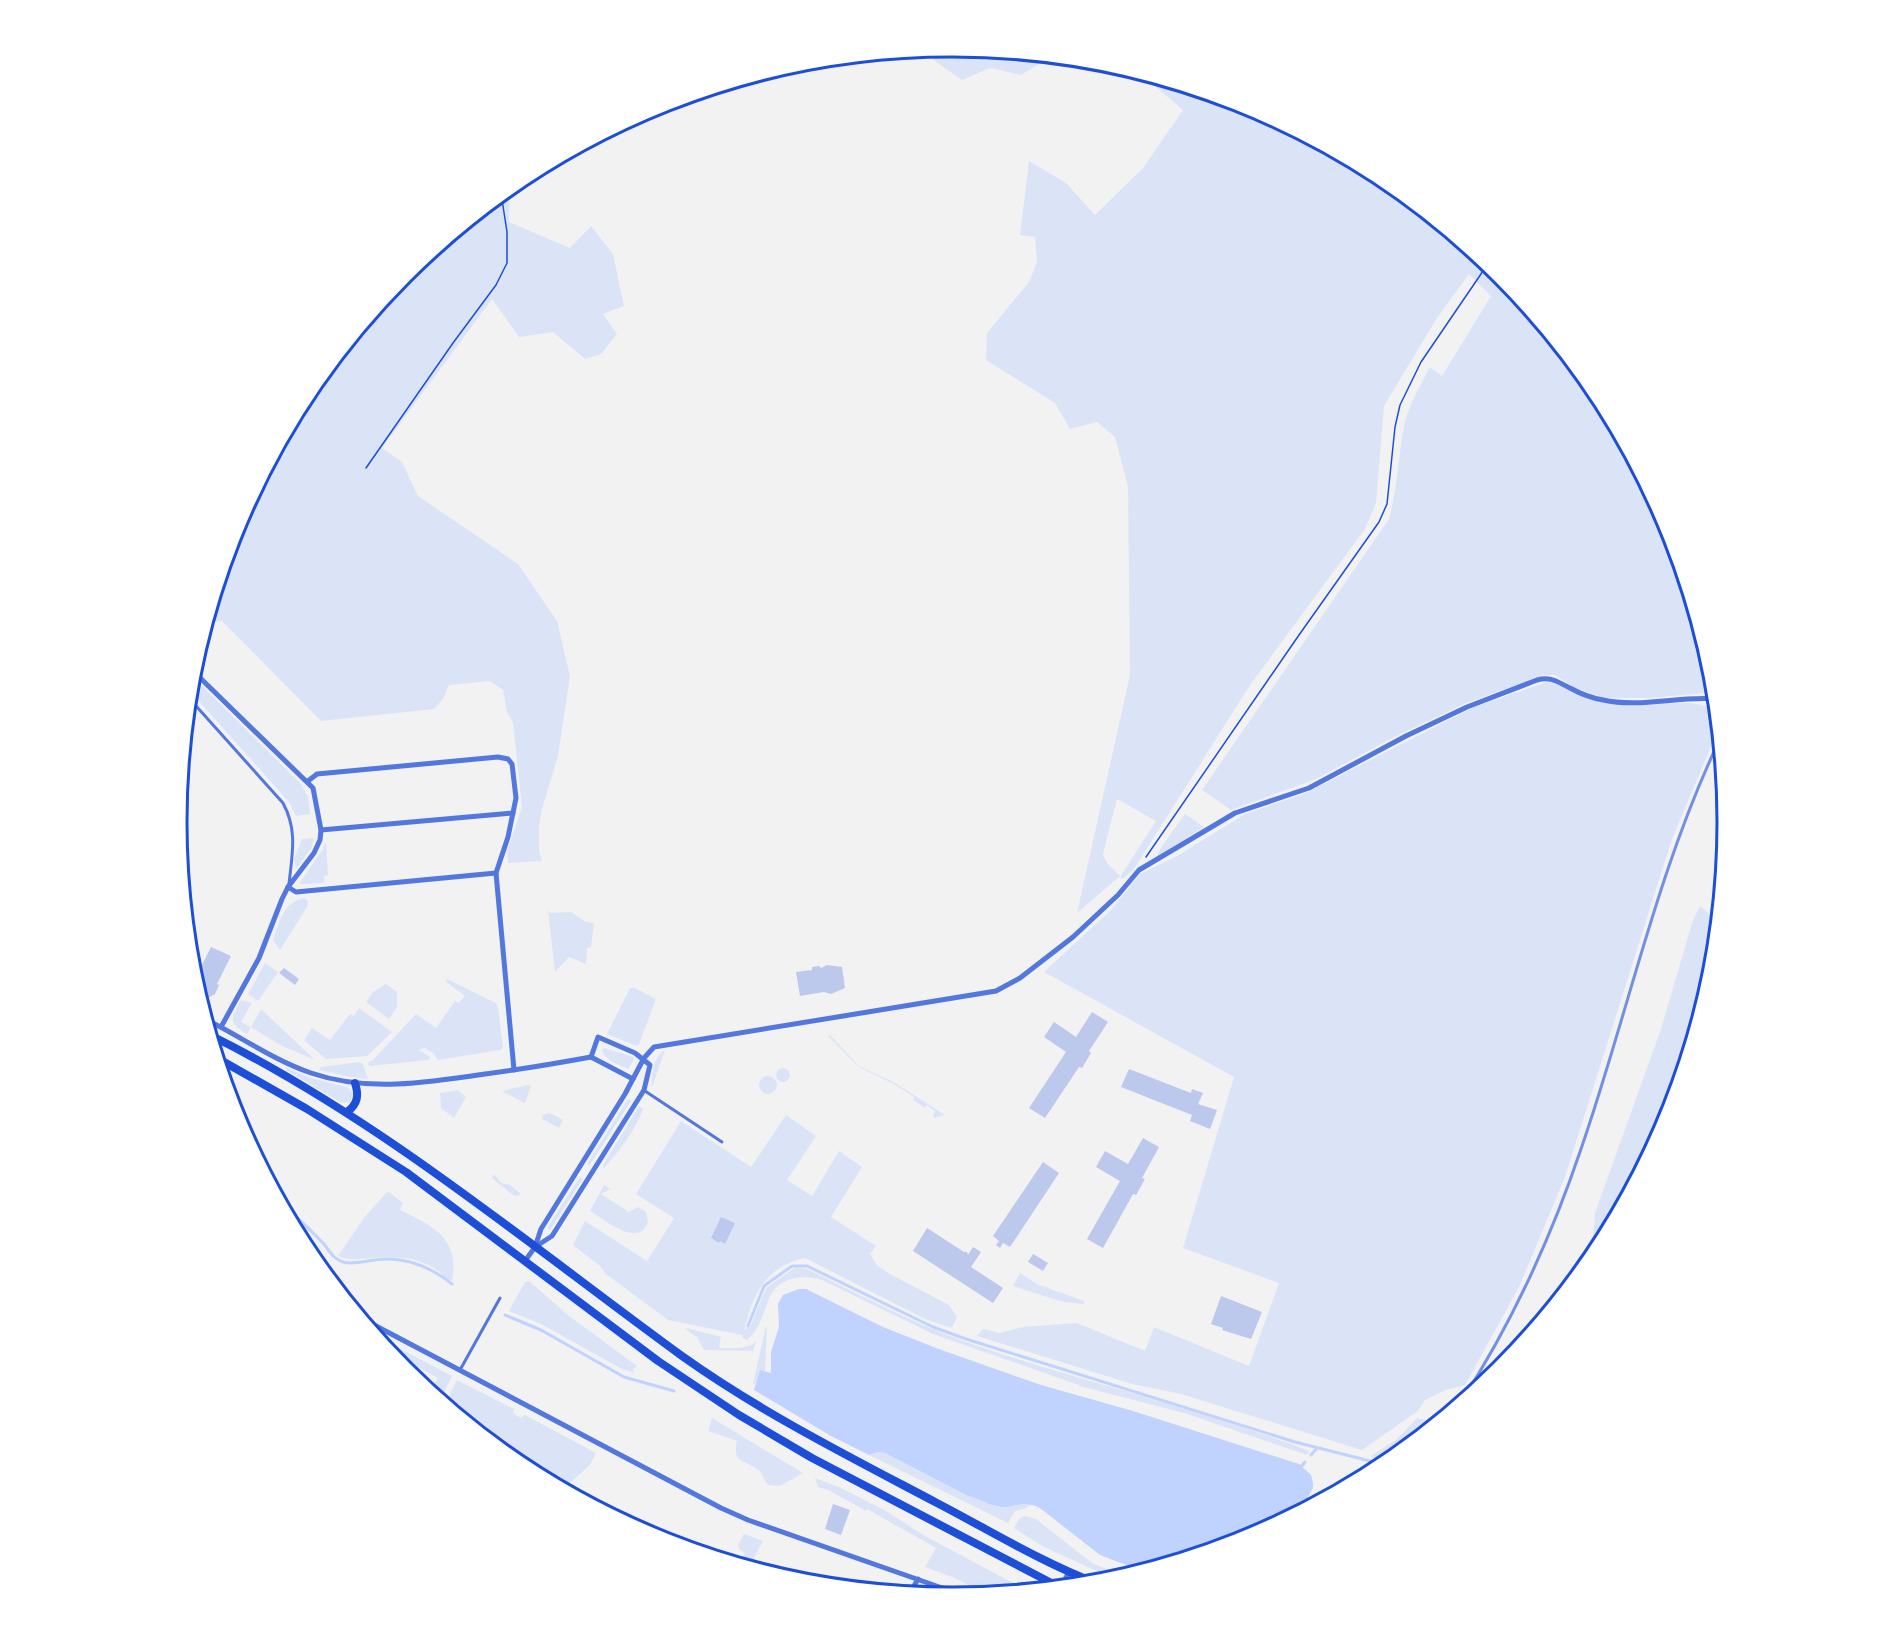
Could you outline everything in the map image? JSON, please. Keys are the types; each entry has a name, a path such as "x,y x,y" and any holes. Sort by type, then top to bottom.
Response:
{"main road":[{"path":"219,1040 347,1112 464,1193 685,1358 777,1417 1078,1576"},
{"path":"225,1063 307,1109 406,1172 658,1361 739,1415 812,1458 1047,1580"},
{"path":"347,1112 352,1109 358,1098 355,1083"}],"street":[{"path":"200,678 314,788 321,830 320,840 314,853 288,887 259,958 221,1027"},
{"path":"525,1261 535,1247 541,1229 626,1094 644,1058 654,1047 996,991 1020,978 1073,937 1118,895 1138,870 1235,813 1309,788 1406,736 1467,707 1537,680 1549,678 1588,695 1614,702 1706,698"},
{"path":"308,781 317,774 498,757 508,759 512,764 516,798 508,837 496,873 514,1070"},
{"path":"321,830 513,813"},
{"path":"288,887 296,892 496,873"},
{"path":"214,1024 296,1067 355,1083 400,1085 591,1057 633,1079"},
{"path":"535,1247 552,1236 644,1090 650,1065 644,1058 598,1037 591,1057"},
{"path":"581,1166 591,1172"},
{"path":"376,1326 721,1508 764,1526 937,1586"},
{"path":"1066,1578 1069,1572"},
{"path":"915,1586 918,1580"}],"lane":[{"path":"196,705 283,803 290,815 294,835 288,887"},
{"path":"644,1090 722,1142"},
{"path":"460,1370 500,1298"}],"path":[{"path":"366,468 453,342 496,285 507,263 507,232 503,203"},
{"path":"1138,870 1292,644 1379,522 1387,504 1395,427 1400,405 1421,362 1482,272"}],"shaded area":[{"path":"933,58 1002,59 1041,63 1021,75 990,68 962,80"},
{"path":"1156,85 1197,98 1244,115 1334,159 1377,186 1456,247 1527,318 1588,397 1638,484 1676,576 1690,624 1705,693 1651,698 1604,698 1573,687 1555,675 1543,675 1464,704 1394,737 1316,779 1231,810 1202,790 1389,519 1403,431 1414,398 1430,367 1442,376 1491,296 1469,274 1437,318 1384,406 1376,503 1365,529 1250,685 1134,869 1123,879 1120,877 1156,821 1117,799 1103,854 1107,863 1120,876 1077,913 1130,675 1128,487 1115,437 1097,422 1070,429 1055,403 986,360 987,333 1029,282 1037,262 1035,237 1020,235 1029,161 1066,183 1095,215 1143,168 1183,110"},
{"path":"510,198 509,222 570,248 591,226 613,254 624,306 603,314 617,334 601,354 585,359 553,332 519,337 492,299 382,448 402,462 418,496 518,564 557,621 570,676 558,756 539,826 539,850 542,861 508,863 507,852 522,807 513,723 507,712 503,690 490,681 449,685 443,699 434,709 321,721 222,621 214,622 227,576 265,484 315,397 376,318 447,247"},
{"path":"1547,682 1604,703 1695,704 1707,706 1712,744 1672,839 1565,1177 1519,1287 1465,1385 1446,1390 1425,1400 1418,1411 1362,1450 1181,1394 1132,1384 977,1336 983,1329 999,1333 1023,1327 1077,1323 1145,1351 1154,1327 1249,1366 1279,1283 1183,1248 1234,1077 1044,972 1111,910 1140,874 1177,856 1245,814 1306,793 1474,707"},
{"path":"199,683 301,784 308,797 310,814 296,816 289,802 197,699"},
{"path":"1185,814 1204,827 1156,857 1162,846"},
{"path":"314,838 311,849 296,869 294,859 302,839"},
{"path":"326,841 328,875 324,876 324,883 299,884 323,849"},
{"path":"304,898 308,901 307,907 280,950 273,940 280,920 291,904"},
{"path":"1700,906 1711,915 1702,971 1676,1068 1638,1160 1593,1239 1595,1213 1661,1029 1693,920"},
{"path":"548,910 550,913 571,912 586,922 594,923 591,947 587,948 586,964 569,957 555,972"},
{"path":"265,963 278,972 258,1001 248,994"},
{"path":"447,979 496,1003 503,1048 438,1060 425,1048 419,1050 430,1057 429,1060 369,1066 368,1062 373,1060 416,1014 436,1028 455,1001 459,1003 465,996 445,981"},
{"path":"386,984 397,992 397,1007 389,1019 366,1002 373,992"},
{"path":"630,988 635,988 656,999 637,1046 607,1034"},
{"path":"241,1000 252,1003 241,1022 251,1027 247,1034 236,1026 233,1020"},
{"path":"359,1008 392,1032 367,1056 326,1059 304,1040 312,1028 330,1040 350,1014 354,1016"},
{"path":"261,1009 315,1060 280,1045 251,1027"},
{"path":"830,1035 859,1066 895,1083 945,1115 935,1118 933,1116 935,1111 927,1105 925,1108 913,1100 914,1097 894,1084 859,1067 828,1036"},
{"path":"604,1048 634,1059 628,1069 609,1060 602,1050"},
{"path":"665,1050 652,1087 654,1066 658,1057"},
{"path":"359,1062 363,1064 368,1079 319,1070 321,1067"},
{"path":"287,1068 310,1078 347,1087 353,1093 351,1101 340,1102 286,1070"},
{"path":"780,1068 786,1068 790,1075 786,1082 780,1082 776,1078 776,1072"},
{"path":"768,1076 774,1079 777,1085 774,1091 768,1094 762,1091 759,1085 762,1079"},
{"path":"531,1086 525,1103 502,1091"},
{"path":"458,1090 466,1097 454,1118 441,1108 440,1093"},
{"path":"628,1099 631,1101 589,1166 587,1164"},
{"path":"639,1106 643,1109 631,1134 603,1169 603,1165"},
{"path":"550,1113 563,1120 559,1128 542,1119 543,1115"},
{"path":"786,1115 816,1136 787,1180 812,1196 839,1151 862,1167 831,1217 876,1246 870,1254 877,1265 949,1305 957,1317 952,1328 925,1319 805,1258 791,1262 770,1275 757,1294 744,1330 750,1327 766,1288 796,1267 807,1269 903,1316 963,1341 1266,1435 1309,1451 1307,1455 1184,1413 1087,1388 933,1334 814,1278 791,1279 778,1286 769,1299 758,1326 747,1340 742,1335 668,1320 606,1274 600,1266 573,1245 585,1221 647,1261 674,1218 636,1194 681,1121 751,1167"},
{"path":"493,1175 501,1183 510,1185 521,1194 513,1195 493,1179"},
{"path":"580,1177 582,1180 550,1230 547,1228"},
{"path":"604,1185 610,1189 601,1194 629,1212 638,1207 646,1212 648,1222 644,1230 630,1233 621,1230 590,1211"},
{"path":"389,1192 403,1203 400,1210 433,1228 448,1244 452,1254 452,1280 449,1281 432,1267 413,1259 381,1257 347,1259 338,1256 364,1218"},
{"path":"1020,1273 1037,1284 1084,1301 1084,1304 1063,1302 1013,1286"},
{"path":"529,1281 569,1316 637,1366 633,1369 634,1373 620,1368 541,1324 509,1311 525,1282"},
{"path":"766,1326 765,1371 760,1370 753,1384"},
{"path":"685,1329 721,1337 719,1348 743,1347 756,1342 753,1351 704,1350 697,1337"},
{"path":"395,1346 452,1376 444,1394 433,1384 438,1378 413,1365"},
{"path":"457,1380 514,1409 513,1413 521,1418 525,1415 596,1453 590,1465 568,1484 526,1458 448,1398"},
{"path":"712,1418 803,1473 780,1486 768,1485 759,1470 737,1457 737,1441 708,1431"},
{"path":"1417,1418 1427,1421 1377,1458 1371,1456 1397,1439"},
{"path":"878,1452 885,1453 968,1496 997,1507 1032,1504 1015,1511 1008,1523 869,1455"},
{"path":"815,1478 839,1487 888,1512 925,1536 1014,1584 972,1586 925,1567 936,1548 867,1509 866,1511 818,1487"},
{"path":"1024,1516 1036,1519 1092,1563 1109,1570 1099,1572 1042,1546 1014,1528 1019,1519"},
{"path":"744,1534 763,1541 752,1561 742,1557 745,1553 738,1545"}],"water":[{"path":"806,1289 883,1327 936,1348 1041,1385 1133,1411 1299,1464 1311,1475 1313,1488 1307,1499 1244,1529 1197,1546 1128,1566 1100,1555 1034,1505 1002,1507 968,1496 885,1453 878,1452 869,1455 831,1436 754,1390 760,1370 771,1373 771,1352 779,1327 778,1304 783,1295"}],"building":[{"path":"211,947 231,956 217,984 219,985 215,994 208,998 201,968"},
{"path":"827,965 842,967 845,988 831,994 824,992 800,996 796,972"},
{"path":"284,968 299,979 295,985 279,973"},
{"path":"1092,1012 1108,1022 1089,1051 1091,1053 1082,1068 1079,1067 1045,1118 1029,1108 1066,1052 1044,1037 1054,1022 1076,1037"},
{"path":"1129,1069 1191,1093 1192,1089 1203,1093 1198,1104 1217,1110 1210,1129 1190,1121 1192,1115 1121,1087"},
{"path":"1143,1138 1159,1147 1142,1178 1145,1179 1136,1195 1133,1194 1103,1248 1087,1239 1120,1181 1096,1167 1105,1151 1128,1164"},
{"path":"1043,1162 1059,1173 1010,1247 1003,1243 1000,1248 996,1245 999,1241 993,1236"},
{"path":"721,1217 735,1223 725,1244 711,1238"},
{"path":"927,1228 967,1252 968,1255 973,1247 981,1252 971,1267 1003,1288 993,1303 913,1251"},
{"path":"1033,1254 1048,1263 1043,1271 1028,1262"},
{"path":"1221,1296 1262,1312 1251,1339 1211,1324"},
{"path":"833,1504 850,1510 841,1535 825,1529"}],"waterway":[{"path":"297,1218 340,1261 351,1263 385,1259 406,1261 425,1267 452,1284"},
{"path":"748,1326 764,1286 792,1266 807,1266 933,1327 966,1339 1295,1442 1372,1461"},
{"path":"505,1315 541,1330 624,1377 674,1391"},
{"path":"1311,1455 1317,1448"},
{"path":"1299,1466 1305,1462"}],"railway":[{"path":"1476,1378 1529,1279 1557,1215 1598,1098 1660,891 1697,790 1713,754"}]}
